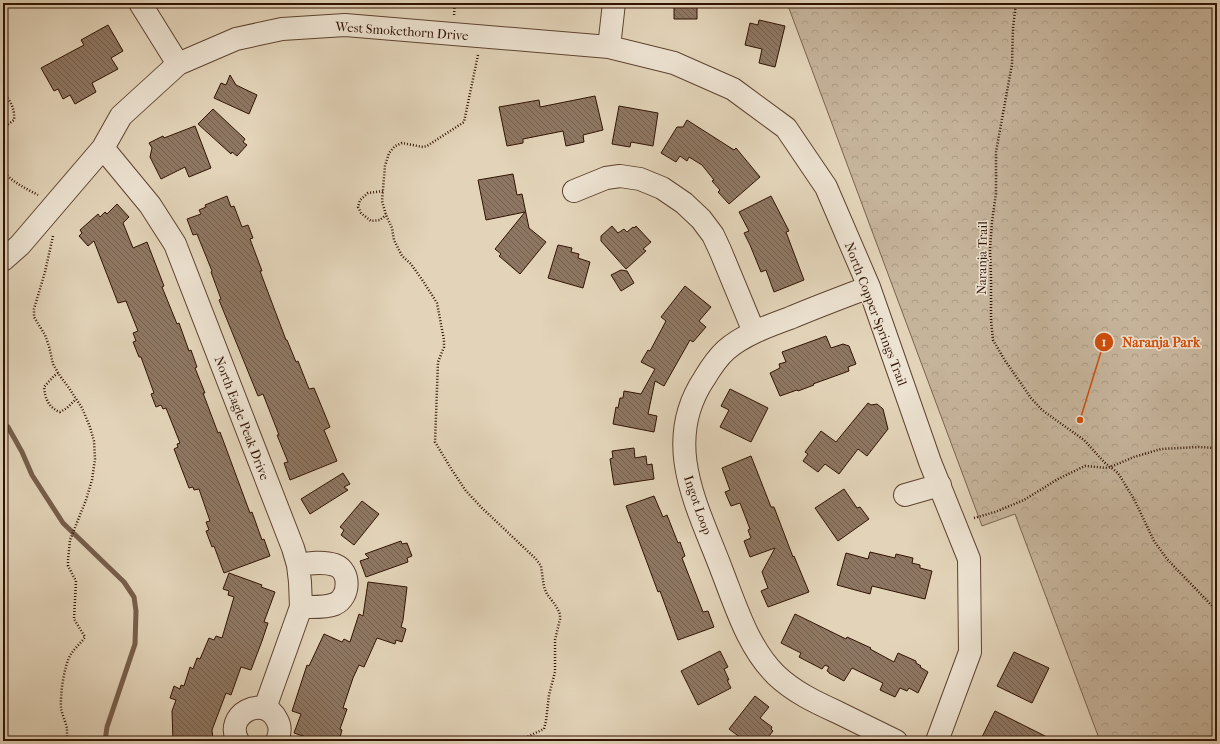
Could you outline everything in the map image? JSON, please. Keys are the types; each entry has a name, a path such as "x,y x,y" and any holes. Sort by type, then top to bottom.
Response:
{"street":[{"path":"140,3 178,64"},
{"path":"608,47 614,3"},
{"name":"West Smokethorn Drive","path":"3,260 20,245 103,148 121,116 178,64 236,39 282,29 345,24 608,47"},
{"name":"North Copper Springs Trail","path":"608,47 674,63 733,89 786,128 826,187 869,287 930,462 969,559 970,652 937,741"},
{"name":"North Eagle Peak Drive","path":"103,148 150,205 174,244 293,548 298,565 301,607 265,708"},
{"path":"574,191 606,178 620,176 640,179 662,188 684,203 701,219 713,236 754,332"},
{"name":"Ingot Loop","path":"869,287 754,332 726,350 714,364 699,386 689,410 684,435 684,461 689,486 738,613 752,642 764,662 791,689 896,741"},
{"path":"905,495 940,485"},
{"path":"298,565 328,563 338,566 346,578 347,585 343,598 336,603 326,606 301,607"},
{"path":"238,741 235,731 239,718 244,712 257,708 265,708 272,712 277,718 280,725 280,733 277,741"}],"path":[{"name":"Naranja Trail","path":"1016,3 1013,28 1012,64 996,152 996,193 991,236 991,320 993,340 1004,359 1031,398 1042,410 1084,440 1110,467 1118,473 1134,499 1154,541 1167,559 1217,611"},
{"path":"482,36 464,122 427,146 423,147 402,143 395,146 389,153 385,166 382,201 392,228 394,240 402,256 411,264 423,280 437,303 444,347 438,362 435,442 466,491 536,559 541,566 544,587 547,594 560,614 555,640 555,672 549,695 544,729 518,741"},
{"path":"3,94 14,110 14,120 3,128"},
{"path":"3,171 17,183 38,195"},
{"path":"383,191 368,193 360,200 358,207 361,213 372,221 380,220 386,215"},
{"path":"53,235 45,272 34,309 34,317 45,335 53,364 58,374 82,408 94,441 95,459 92,480 86,500 74,528 68,552 68,566 76,581 74,618 85,637 71,654 66,667 62,688 61,705 67,728 67,741"},
{"path":"58,374 54,376 44,387 45,397 48,403 54,410 60,412 67,408 76,399"},
{"path":"974,518 995,512 1024,500 1058,479 1085,466 1108,468 1134,457 1161,449 1199,447 1217,448"}],"green space":[{"path":"787,3 1217,3 1217,741 1100,741 1015,514 982,526"}],"building":[{"path":"674,3 697,3 697,19 674,19"},
{"path":"759,20 785,26 775,67 759,63 762,49 745,45 750,23 758,25"},
{"path":"108,25 123,51 111,58 118,69 92,83 96,92 75,104 70,95 63,99 58,89 54,91 41,68 84,45 81,40"},
{"path":"230,75 236,85 257,95 249,114 214,98 221,83 226,85"},
{"path":"595,96 603,130 583,135 584,142 566,146 563,131 523,139 523,143 507,146 499,107 539,100 540,107"},
{"path":"619,106 658,113 653,146 631,142 630,147 612,144"},
{"path":"213,109 245,139 243,142 247,145 237,156 232,152 231,154 198,124"},
{"path":"687,120 734,150 736,148 760,177 729,204 718,192 720,190 712,181 714,180 702,165 689,157 687,161 680,156 676,162 661,153 677,127 683,127"},
{"path":"195,126 211,168 189,177 185,167 161,179 150,157 152,148 149,143 163,136 164,138"},
{"path":"513,174 517,195 522,194 529,228 546,242 520,274 499,256 501,254 495,249 525,212 486,220 478,180"},
{"path":"227,196 231,207 234,206 242,227 248,225 253,238 250,239 262,271 260,271 286,340 296,362 298,361 309,389 314,388 330,427 324,430 337,461 290,480 284,463 288,462 263,394 258,396 219,300 221,299 211,272 212,271 197,234 193,235 187,219 201,214 199,210 206,207 205,205"},
{"path":"771,196 789,231 786,232 804,280 774,292 766,270 761,272 744,233 749,231 739,212"},
{"path":"117,204 129,217 123,223 133,248 147,242 164,286 162,287 177,324 179,323 189,351 191,350 197,367 195,368 205,393 203,393 218,433 220,432 250,513 252,512 262,540 264,539 270,556 224,573 214,546 212,547 206,531 209,530 206,522 210,521 199,489 194,490 193,487 189,488 174,449 178,447 177,444 180,443 166,408 163,409 161,405 156,407 151,394 154,393 141,357 139,357 133,342 136,341 133,333 138,331 126,301 118,303 94,241 88,246 79,236 82,233 80,230 98,214 100,217 105,212 107,214"},
{"path":"612,226 618,233 624,229 627,232 636,226 651,242 643,249 646,251 626,269 601,241 601,236"},
{"path":"558,245 572,248 571,252 579,254 578,258 590,262 583,288 548,278"},
{"path":"621,270 627,271 634,283 621,291 611,275"},
{"path":"685,286 711,307 699,321 706,327 693,342 690,340 664,386 655,381 648,414 657,416 654,432 613,424 616,407 618,408 620,398 623,398 624,391 641,394 655,369 641,362 648,350 650,351 666,321 661,317"},
{"path":"826,336 831,348 843,344 849,346 856,364 848,367 849,371 798,391 797,390 780,396 770,373 780,368 779,364 786,362 782,352"},
{"path":"730,389 768,408 751,442 720,427 729,410 721,406"},
{"path":"868,403 871,405 877,404 883,409 888,429 867,456 858,449 839,474 825,464 818,472 803,461 808,454 805,452 821,431 836,442"},
{"path":"634,448 635,458 646,456 647,465 652,464 654,479 614,485 610,459 613,458 612,451"},
{"path":"751,456 771,507 774,507 793,557 794,556 809,592 768,607 761,591 768,588 762,572 775,548 750,557 744,541 751,538 748,530 750,529 740,503 731,506 725,492 730,490 722,468"},
{"path":"343,473 350,484 344,487 348,490 310,514 301,499"},
{"path":"844,489 857,508 860,507 869,519 838,541 815,508"},
{"path":"654,496 663,517 667,515 678,543 680,542 685,556 682,558 703,612 708,611 714,627 678,640 660,591 658,592 626,506"},
{"path":"362,501 379,514 354,545 341,535 344,530 340,527"},
{"path":"401,541 402,544 407,543 412,556 407,558 408,562 366,577 360,561 369,558 365,554"},
{"path":"870,552 895,558 896,554 913,558 912,563 920,565 920,568 932,571 925,599 872,586 870,594 837,585 846,553 868,559"},
{"path":"229,573 262,585 261,587 275,592 264,622 268,623 262,641 251,670 241,667 231,695 226,693 212,730 213,739 173,741 172,711 176,700 170,698 174,686 180,689 181,685 184,686 190,667 193,669 197,658 200,659 209,638 214,640 216,636 222,638 234,597 228,595 229,591 223,589"},
{"path":"368,582 407,587 401,627 406,629 402,642 396,640 395,644 377,638 364,667 359,665 343,708 347,709 340,729 342,730 339,741 308,741 309,738 294,733 301,714 292,711 307,665 309,666 324,634 342,642 344,639 350,642 359,614 363,616"},
{"path":"795,614 846,639 847,637 871,648 870,649 894,662 898,653 916,661 916,663 921,666 920,667 928,672 918,693 909,688 907,691 900,688 895,697 880,690 883,683 852,668 844,681 829,673 827,671 829,667 825,665 822,669 799,657 801,653 781,643"},
{"path":"720,651 728,667 724,669 731,688 698,705 681,671"},
{"path":"1014,652 1049,668 1032,703 997,686"},
{"path":"755,696 769,707 760,718 772,727 771,729 773,731 765,741 745,741 729,729"},
{"path":"995,711 1055,741 980,741"}],"waterway":[{"path":"3,424 8,427 22,452 32,475 63,523 124,582 134,597 136,611 135,644 107,727 105,741"}],"place":[{"name":"Naranja Park","path":"1080,420"}]}
